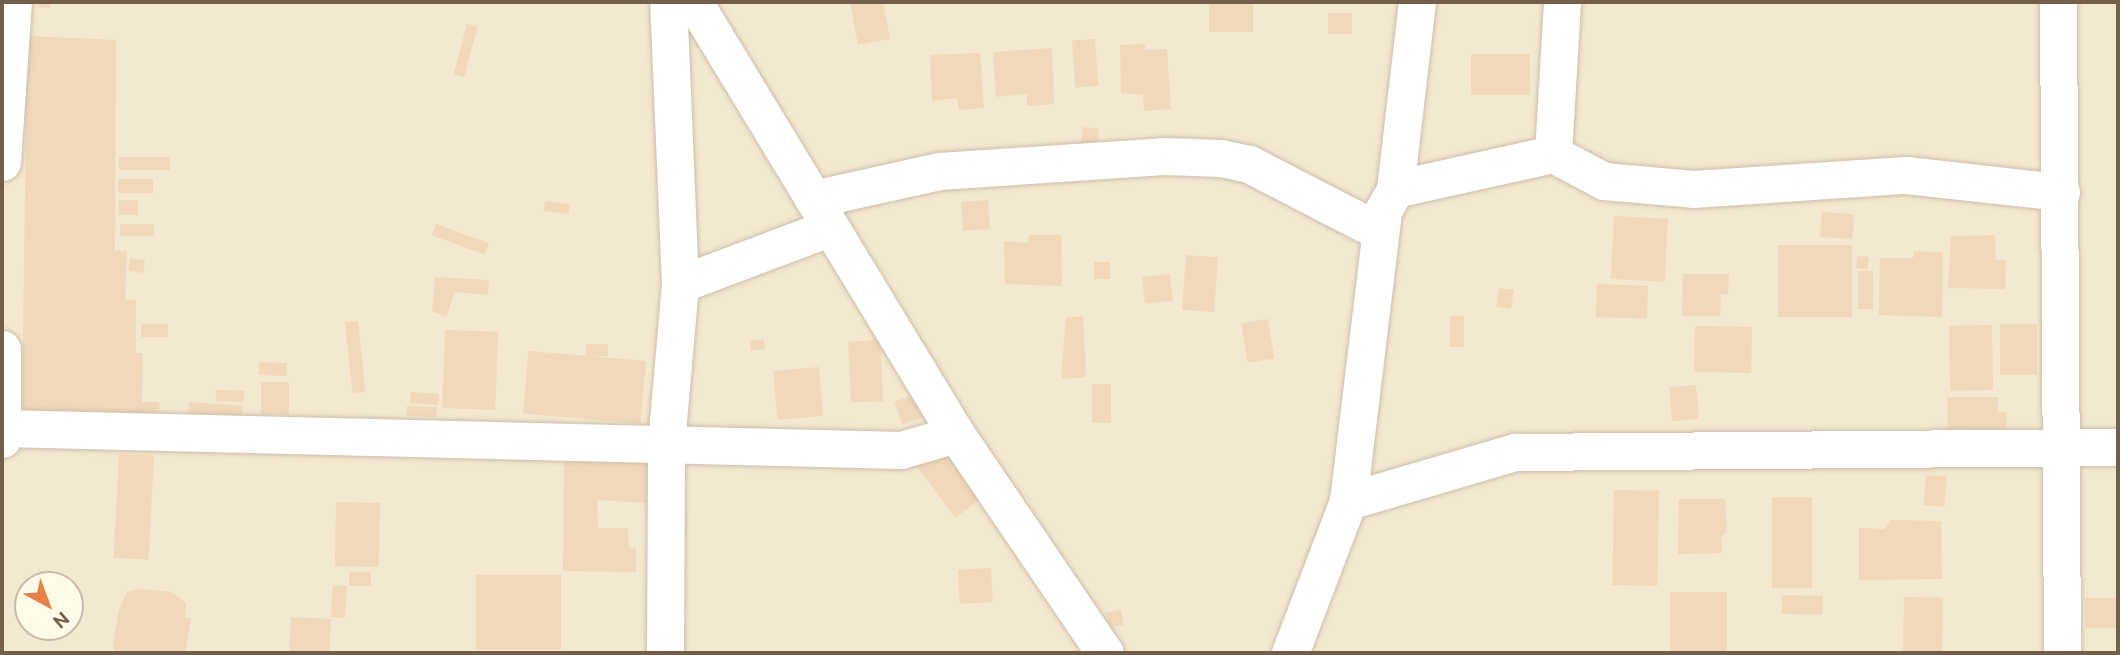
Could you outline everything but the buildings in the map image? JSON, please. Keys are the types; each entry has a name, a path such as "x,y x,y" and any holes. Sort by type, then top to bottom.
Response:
{"street":[{"path":"2,162 13,2"},
{"path":"665,653 666,444 680,284 668,2"},
{"path":"694,2 956,434 1105,653"},
{"path":"1290,653 1348,501 1379,232 1383,211 1395,189 1417,2"},
{"path":"1553,154 1562,2"},
{"path":"2058,2 2062,653"},
{"path":"1395,189 1553,154 1604,181 1693,189 1906,176 2061,192"},
{"path":"680,284 821,214 939,171 1163,156 1221,158 1249,164 1379,232"},
{"path":"2,349 2,439"},
{"path":"2,428 901,450 956,434"},
{"path":"1348,501 1515,452 2061,445 2118,447"}],"shaded area":[{"path":"2,2 2118,2 2118,653 2,653"}]}
